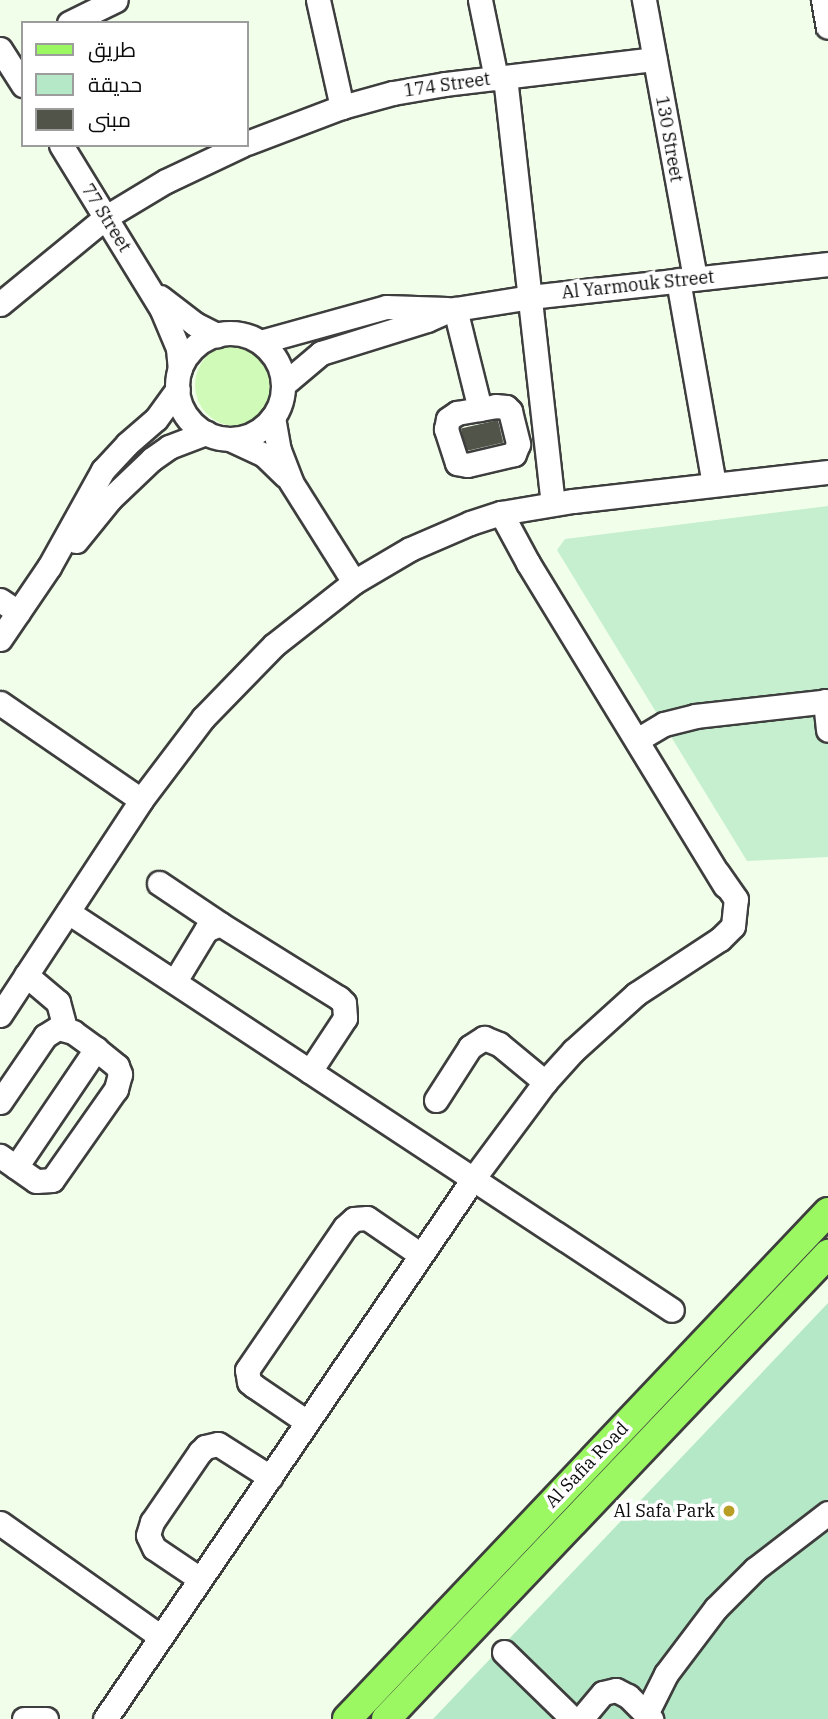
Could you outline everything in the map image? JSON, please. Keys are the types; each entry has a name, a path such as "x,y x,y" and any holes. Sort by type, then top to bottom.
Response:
{"main road":[{"name":"Al Safia Road","path":"347,1719 828,1212"},
{"name":"Al Safia Road","path":"386,1719 828,1254"}],"street":[{"path":"73,21 116,0"},
{"path":"318,0 342,107"},
{"path":"480,0 501,78 530,297 553,503"},
{"name":"130 Street","path":"644,0 687,279 714,484"},
{"path":"823,0 828,27"},
{"path":"7,55 21,81"},
{"name":"174 Street","path":"248,143 342,107 406,91 655,59"},
{"name":"77 Street","path":"62,147 152,290 172,328 179,379"},
{"path":"0,304 106,217 166,181 238,147"},
{"name":"Al Yarmouk Street","path":"260,342 386,307 452,309 530,297 828,264"},
{"name":"77 Street","path":"152,290 195,324 217,335"},
{"path":"452,309 480,408"},
{"name":"Al Yarmouk Street","path":"283,385 307,362 328,350 417,323 452,309"},
{"path":"49,567 103,470 156,419 195,347 217,335 232,333 260,342 277,360 283,385 282,396 273,417 254,433 230,439"},
{"path":"179,379 190,419 206,433 230,439 264,455 291,482"},
{"path":"273,417 279,450 291,482 354,582"},
{"path":"0,639 9,606 79,538 110,499 152,459 178,443 206,433"},
{"path":"0,1015 141,800 195,728 274,645 354,582 410,549 470,523 502,513 553,503 828,472"},
{"path":"104,1719 472,1179 545,1082 581,1044 636,994 713,943 733,926 738,908 733,890 718,873 528,563 502,513"},
{"path":"637,740 664,724 695,716 826,701 828,730"},
{"path":"0,703 141,800"},
{"path":"159,883 344,1003 345,1018 310,1071"},
{"path":"68,912 672,1310"},
{"path":"175,981 206,930 220,924"},
{"path":"26,975 58,1002 65,1028 96,1049 117,1066 120,1082 52,1180 36,1181 8,1161 96,1049"},
{"path":"0,1102 51,1030 65,1028"},
{"path":"436,1100 471,1047 484,1038 499,1044 545,1082"},
{"path":"307,1422 249,1382 247,1370 345,1227 354,1219 367,1218 421,1255"},
{"path":"200,1580 154,1548 148,1535 152,1522 200,1452 211,1444 225,1447 270,1477"},
{"path":"582,1719 598,1698 609,1690 623,1692 648,1716 666,1674 716,1608 755,1569 828,1513"},
{"path":"0,1523 161,1637"},
{"path":"504,1652 573,1719"},
{"path":"24,1719 46,1719"}],"green space":[{"name":"Al Safa Park","path":"828,1303 828,1719 433,1719"}],"sand":[{"path":"236,344 252,347 265,356 274,369 277,385 274,401 265,414 252,423 236,426 220,423 207,414 198,401 195,385 198,369 207,356 220,347"}],"shaded area":[{"path":"828,506 828,857 747,861 557,550 565,539"}],"building":[{"path":"498,420 503,442 466,451 461,429"}],"place":[{"name":"Al Safa Park","path":"729,1511"}]}
